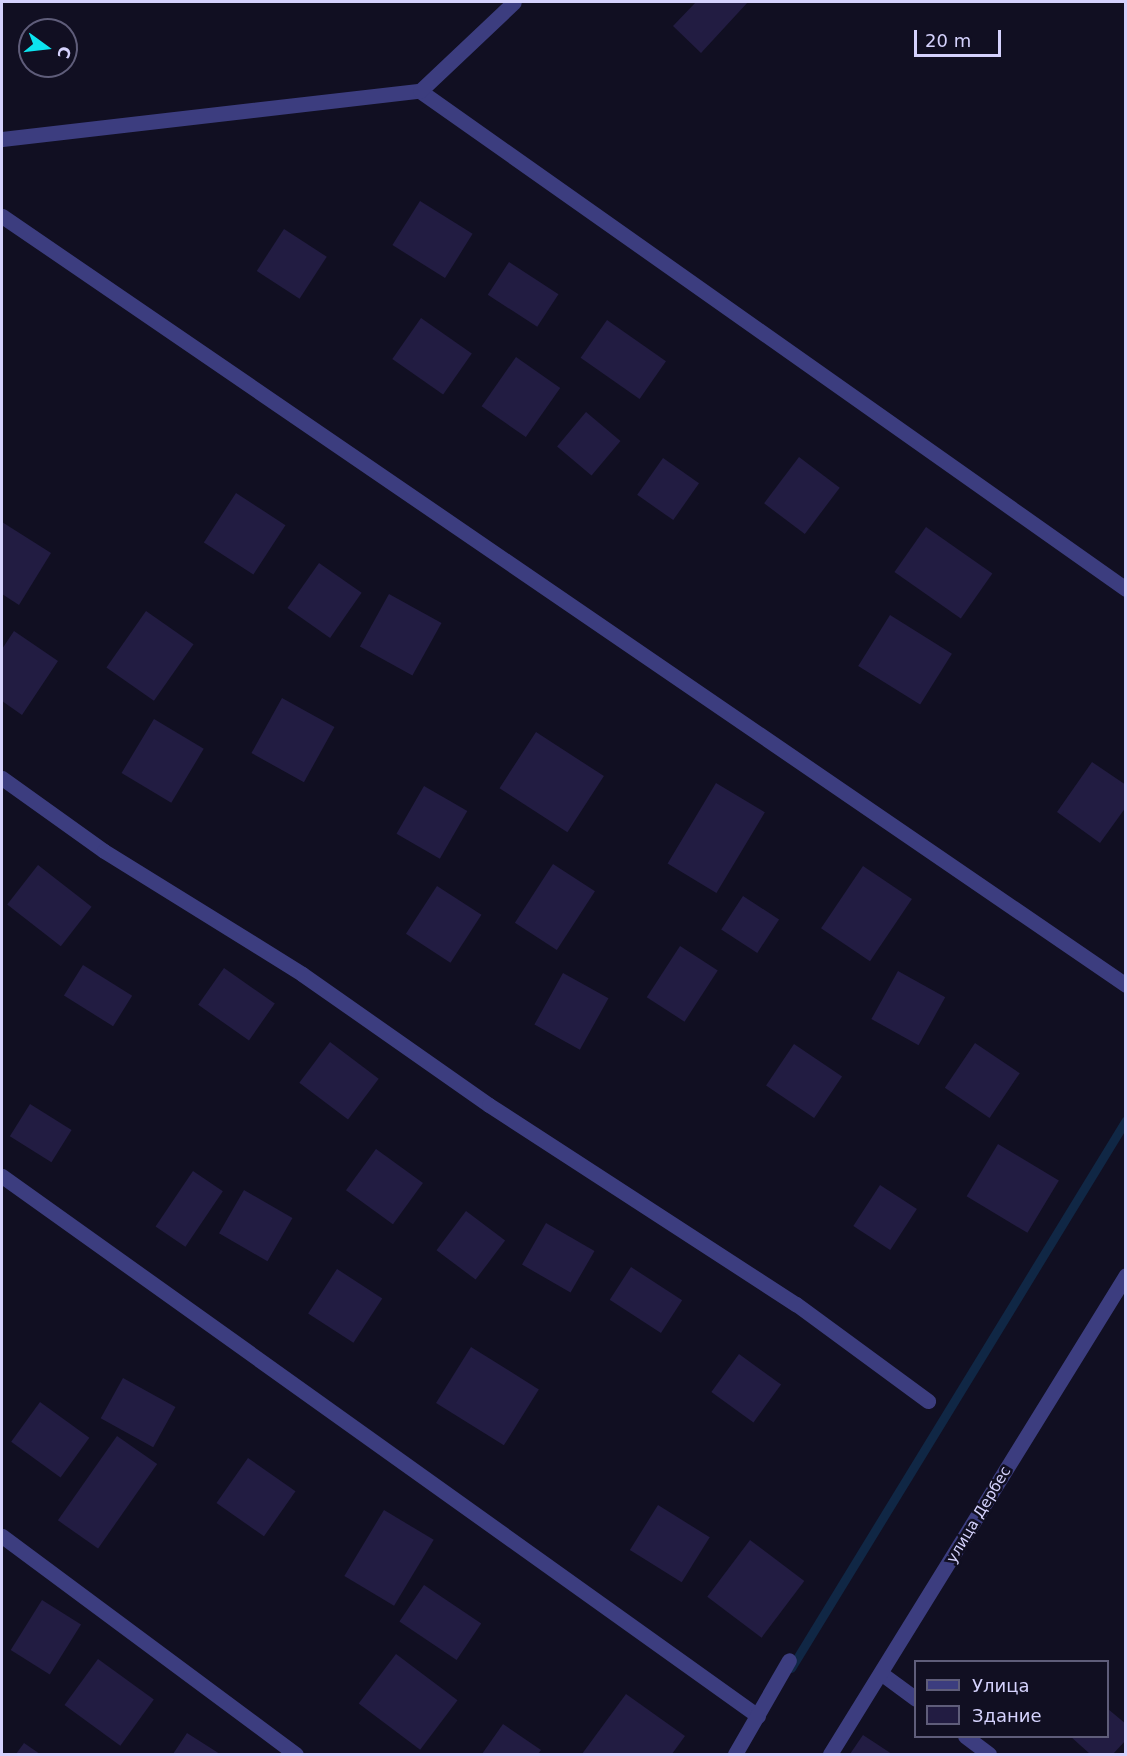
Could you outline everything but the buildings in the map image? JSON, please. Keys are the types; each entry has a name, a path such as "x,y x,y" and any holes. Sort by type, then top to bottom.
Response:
{"street":[{"path":"2,139 420,91 514,2"},
{"path":"420,91 1125,589"},
{"path":"2,216 1125,985"},
{"path":"2,778 104,851 302,974 489,1105 796,1304 928,1401"},
{"path":"2,1176 758,1716"},
{"name":"улица Дербес","path":"830,1755 882,1674 1125,1275"},
{"path":"2,1536 296,1755"},
{"path":"735,1755 789,1660"},
{"path":"882,1674 914,1698"},
{"path":"966,1738 989,1755"}],"waterway":[{"path":"791,1668 1126,1120"}]}
